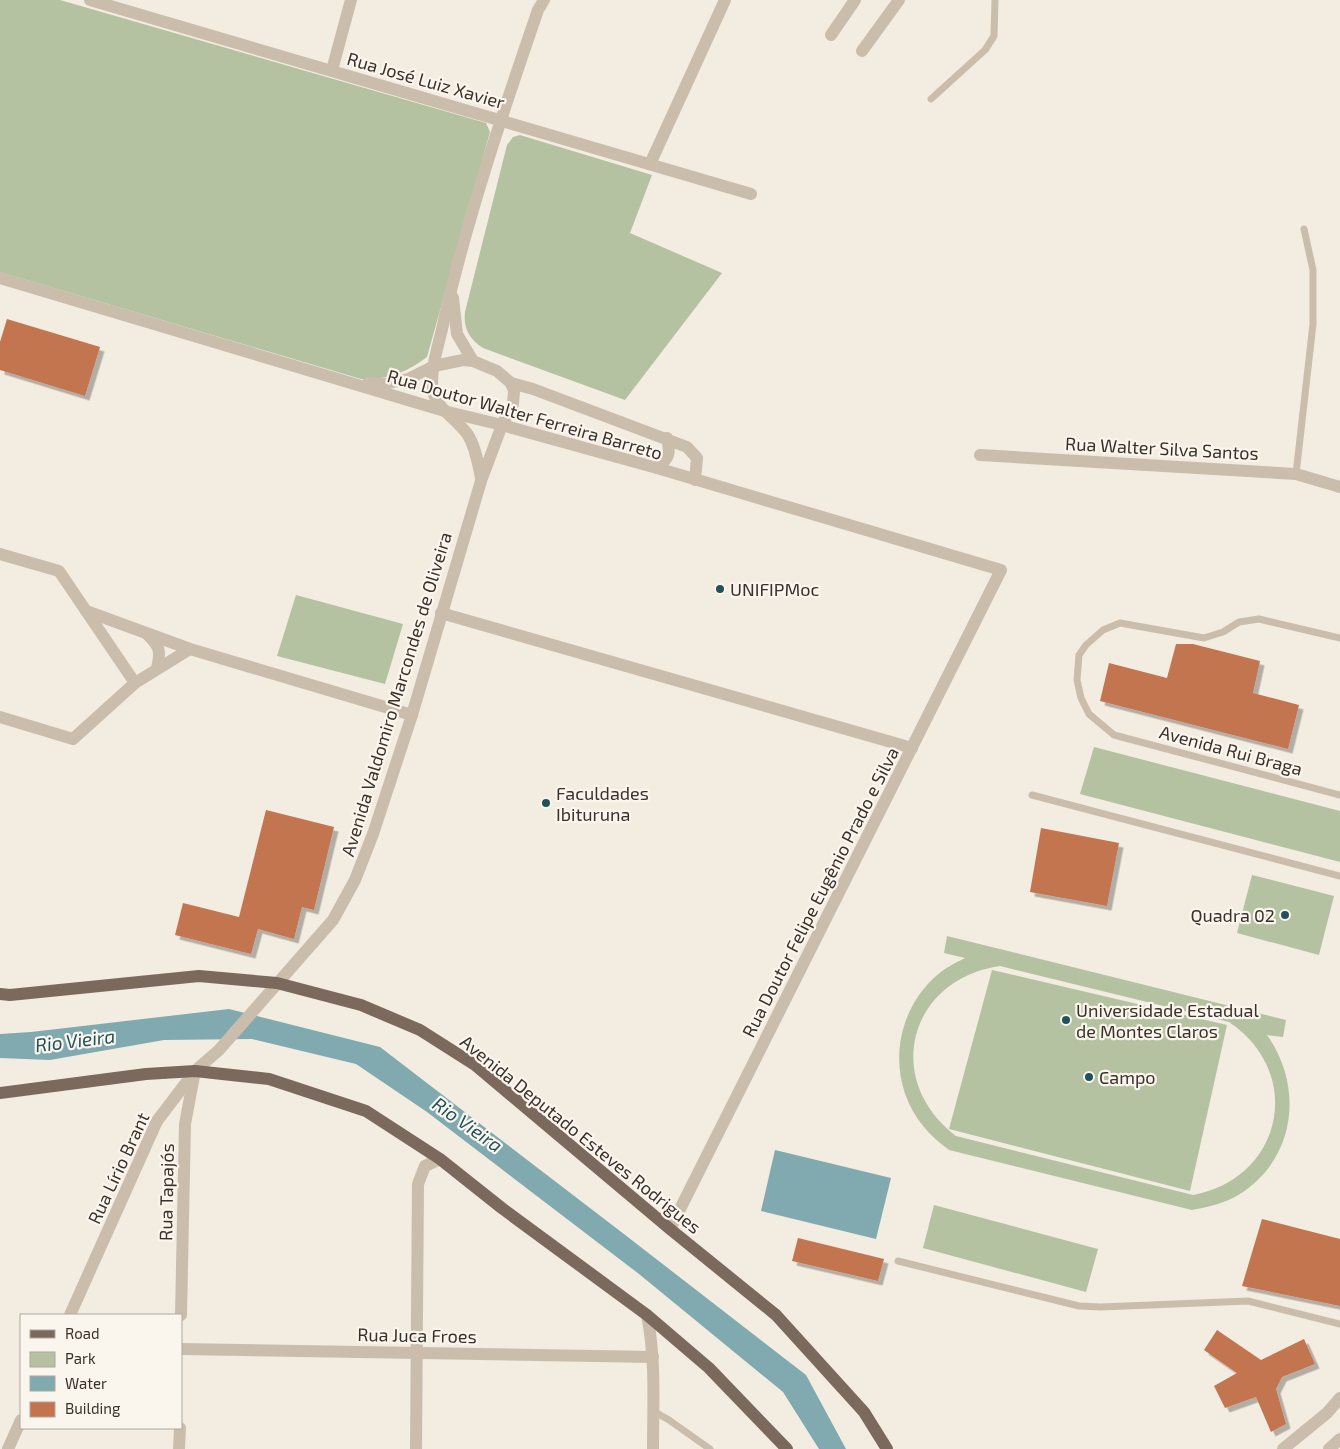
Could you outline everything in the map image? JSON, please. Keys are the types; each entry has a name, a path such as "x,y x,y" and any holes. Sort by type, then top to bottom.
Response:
{"main road":[{"name":"Avenida Deputado Esteves Rodrigues","path":"0,994 65,990 199,976 277,982 361,1004 420,1030 475,1065 670,1229 776,1315 864,1412 886,1449"},
{"path":"1,1095 146,1074 195,1071 269,1079 366,1111 440,1159 503,1209 647,1315 709,1368 788,1449"}],"street":[{"name":"Rua José Luiz Xavier","path":"90,0 751,194"},
{"path":"332,70 351,0"},
{"path":"650,164 724,0"},
{"path":"831,35 856,0"},
{"path":"862,51 899,0"},
{"name":"Avenida Valdomiro Marcondes de Oliveira","path":"481,481 477,458 468,436 439,404 433,392 434,366 452,289 500,120 540,3"},
{"name":"Rua Doutor Walter Ferreira Barreto","path":"0,278 448,412 657,468 1001,570"},
{"name":"Avenida Valdomiro Marcondes de Oliveira","path":"452,289 457,334 473,361"},
{"name":"Rua Doutor Walter Ferreira Barreto","path":"346,382 384,384 408,380 434,366 450,362 473,361 496,371 511,382 667,438 687,447 697,458 695,480"},
{"path":"502,425 513,404 514,391 511,382"},
{"name":"Avenida Valdomiro Marcondes de Oliveira","path":"219,1050 333,920 355,880 373,834 412,715 481,481 502,425"},
{"path":"657,468 666,460 669,454 667,438"},
{"name":"Rua Walter Silva Santos","path":"980,455 1296,474 1340,487"},
{"path":"0,554 59,571 135,683"},
{"name":"Rua Doutor Felipe Eugênio Prado e Silva","path":"670,1229 1001,570"},
{"path":"86,610 190,649 412,715"},
{"path":"441,613 912,748"},
{"path":"148,634 160,650 157,668"},
{"path":"0,717 73,738 135,683 190,649"},
{"name":"Rua Lírio Brant","path":"70,1314 158,1121 195,1071 219,1050"},
{"name":"Rua Tapajós","path":"181,1314 185,1124 195,1071"},
{"path":"416,1449 418,1184 425,1166 440,1159"},
{"path":"647,1315 652,1339 653,1357 653,1449"},
{"name":"Rua Juca Froes","path":"182,1349 653,1357"},
{"path":"1283,1449 1327,1413 1340,1398"},
{"path":"8,1449 20,1422"},
{"path":"179,1449 180,1429"},
{"path":"1329,1449 1340,1439"}],"lane":[{"path":"931,99 985,50 994,36 995,0"},
{"path":"1296,474 1313,324 1313,270 1304,229"},
{"name":"Avenida Rui Braga","path":"1340,638 1259,620 1239,622 1223,632 1204,638 1120,623 1103,630 1086,645 1079,655 1077,680 1081,698 1089,714 1114,735 1340,795"},
{"path":"1032,795 1340,876"},
{"path":"898,1262 1079,1306 1101,1307 1248,1301 1340,1324"},
{"path":"653,1411 710,1449"}],"green space":[{"path":"0,0 60,0 486,123 490,132 427,357 404,371 388,377 361,379 0,272"},
{"path":"520,135 652,175 630,233 722,273 625,400 483,348 474,341 466,328 465,312 507,145 513,137"},
{"path":"296,595 403,624 385,684 277,656"},
{"path":"1094,747 1340,811 1340,862 1080,794"},
{"name":"Quadra 02","path":"1252,875 1334,896 1319,955 1237,933"},
{"path":"947,936 1286,1020 1283,1037 1267,1035 1279,1055 1286,1077 1289,1099 1288,1120 1283,1142 1273,1161 1259,1179 1240,1194 1205,1208 1192,1210 949,1150 927,1130 912,1109 904,1090 900,1069 903,1029 911,1009 936,976 946,968 965,958 944,953","holes":["1000,966 1229,1022 1253,1043 1268,1068 1275,1095 1273,1121 1264,1146 1247,1168 1224,1185 1193,1195 956,1136 933,1113 919,1088 913,1061 916,1035 927,1011 944,990 969,975"]},
{"name":"Campo","path":"992,970 1227,1025 1190,1191 949,1129"},
{"path":"934,1205 1098,1249 1086,1292 923,1248"}],"water":[{"name":"Rio Vieira","path":"229,1009 380,1047 806,1375 846,1449 819,1449 783,1392 639,1274 427,1112 356,1064 252,1039 164,1040 50,1060 0,1058 0,1034"},
{"path":"775,1150 891,1178 876,1239 761,1211"}],"building":[{"path":"7,319 100,347 85,396 0,370 0,342"},
{"path":"1176,644 1193,644 1260,661 1253,693 1299,705 1288,749 1100,701 1109,663 1167,678"},
{"path":"266,810 334,827 314,910 302,907 294,939 258,929 251,954 175,935 183,903 239,917"},
{"path":"1041,828 1119,843 1107,906 1030,892"},
{"path":"1262,1219 1340,1239 1340,1306 1242,1286"},
{"path":"798,1238 884,1259 878,1281 792,1261"},
{"path":"1217,1330 1261,1360 1304,1339 1315,1364 1282,1377 1276,1389 1286,1424 1271,1432 1256,1397 1225,1408 1214,1386 1237,1373 1204,1350"}],"place":[{"name":"UNIFIPMoc","path":"720,589"},
{"name":"Faculdades Ibituruna","path":"546,803"},
{"name":"Quadra 02","path":"1285,915"},
{"name":"Universidade Estadual de Montes Claros","path":"1066,1020"},
{"name":"Campo","path":"1089,1077"}]}
